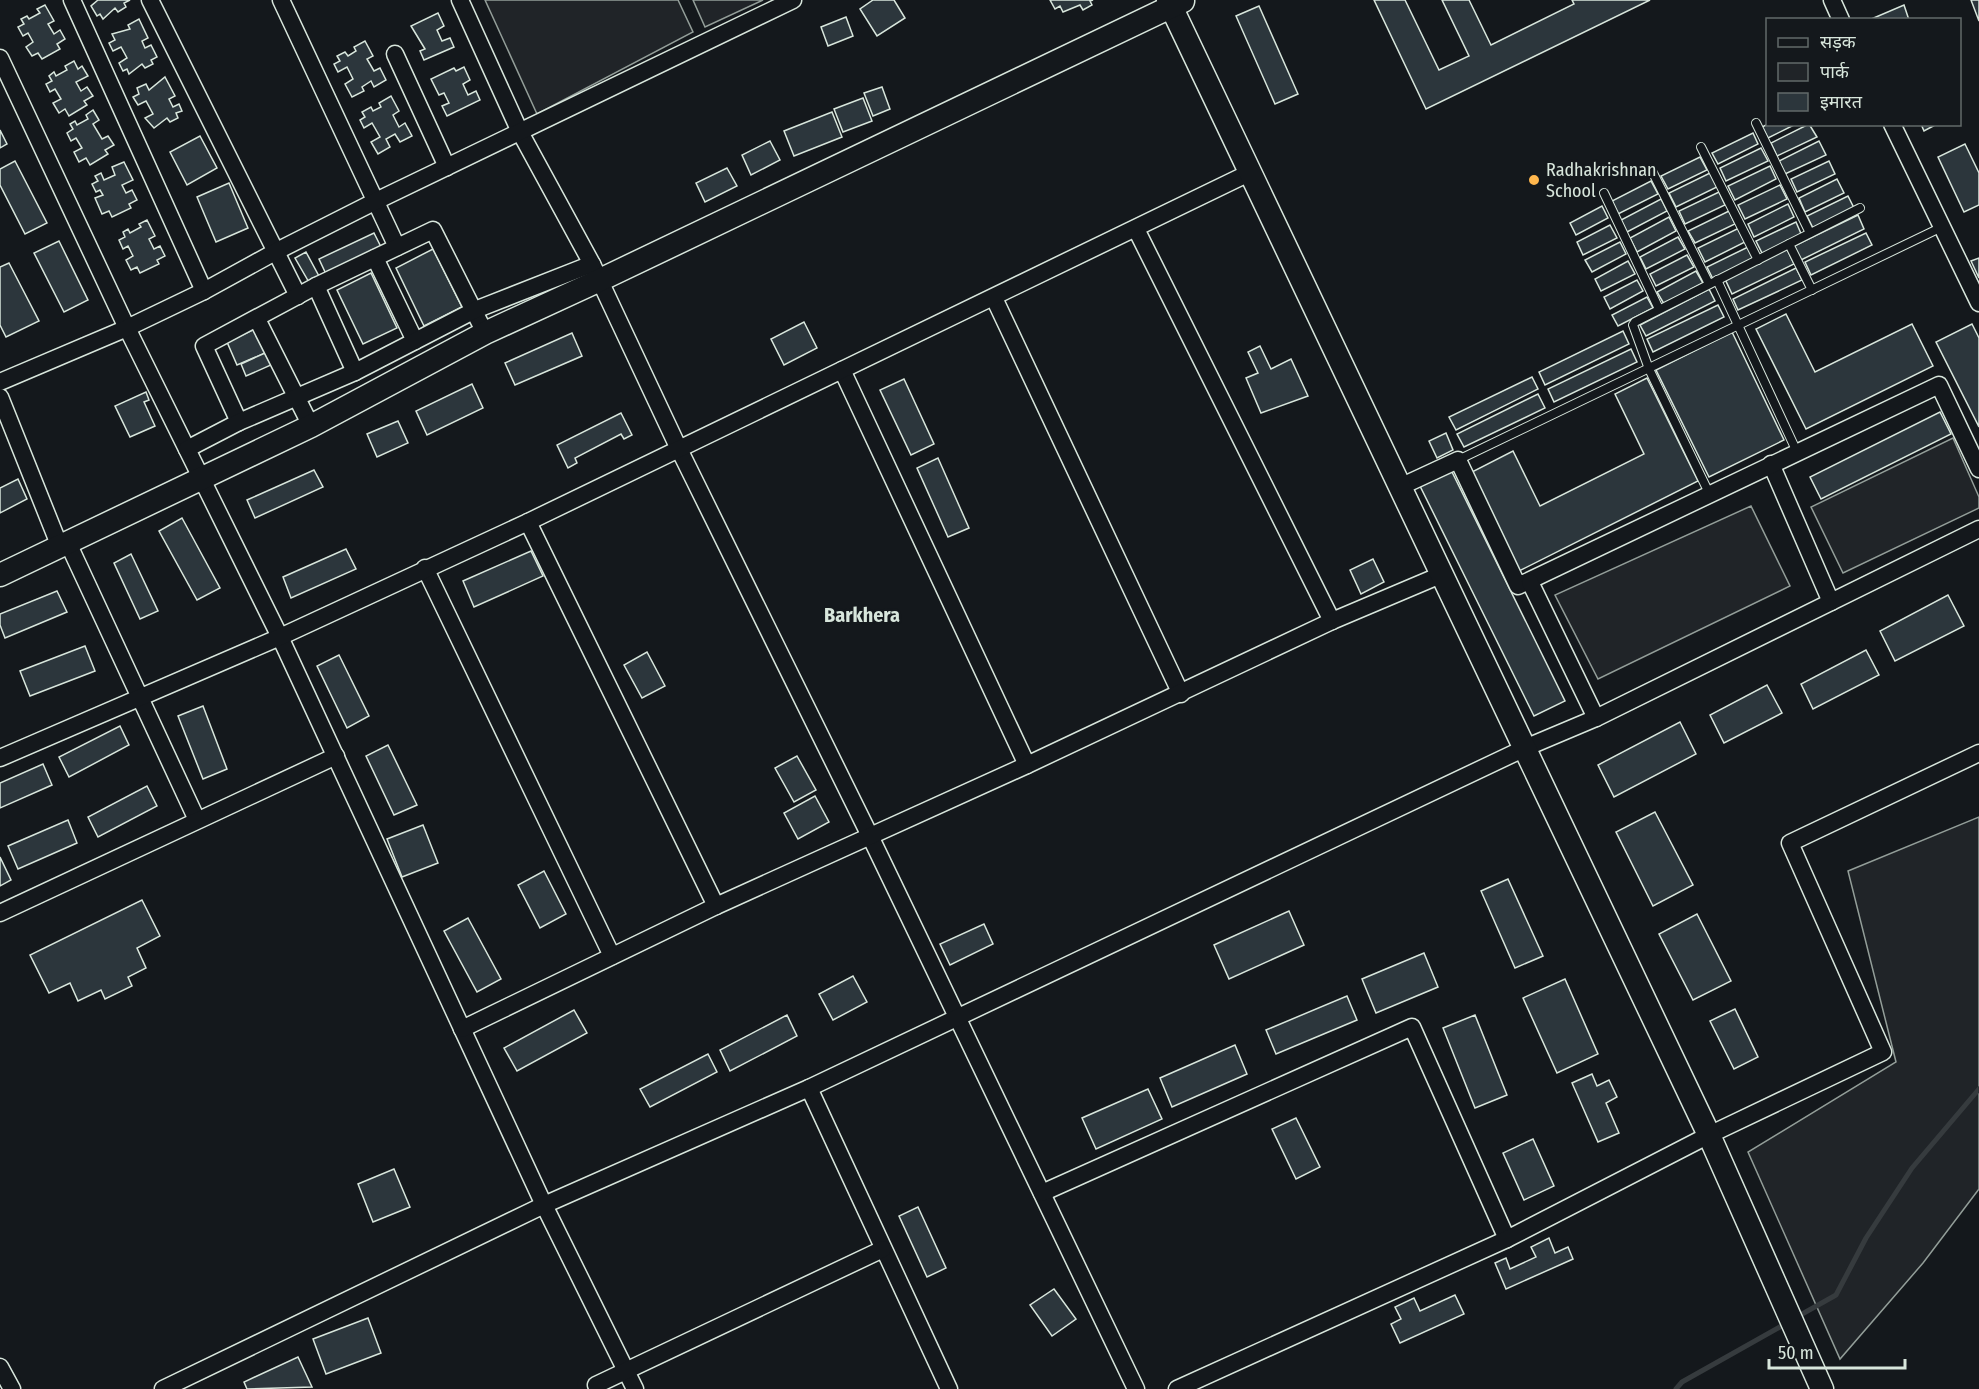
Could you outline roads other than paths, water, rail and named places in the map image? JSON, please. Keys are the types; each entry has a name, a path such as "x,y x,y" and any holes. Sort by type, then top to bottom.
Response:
{"main road":[{"path":"0,575 311,426 596,272 1174,2 1249,173 1402,486 1709,1135 1782,1305 1822,1389"}],"street":[{"path":"72,0 204,291"},
{"path":"150,0 298,296"},
{"path":"281,0 397,247"},
{"path":"460,0 520,132 596,272 678,447 871,838 1136,1389"},
{"path":"0,382 127,328 204,291 374,202 793,0"},
{"path":"1832,0 1840,18"},
{"path":"395,54 447,167"},
{"path":"0,58 127,328 280,637 544,1205 635,1389"},
{"path":"1893,126 1979,303"},
{"path":"0,758 280,637 528,522 678,447 994,298 1249,173"},
{"path":"1136,229 1332,621"},
{"path":"239,422 204,346 316,286 433,230 485,333"},
{"path":"375,258 415,341"},
{"path":"187,449 239,422 297,399 355,372 475,310 596,272"},
{"path":"316,286 355,372"},
{"path":"994,298 1181,694"},
{"path":"256,319 311,426"},
{"path":"842,370 1027,765"},
{"path":"1402,486 1458,460 1518,586 1939,385 1979,469"},
{"path":"0,397 64,545 140,698 197,820"},
{"path":"1771,464 1832,602"},
{"path":"528,522 716,906"},
{"path":"163,1389 544,1205 809,1088 1525,748 1596,718 1979,529"},
{"path":"425,568 612,956"},
{"path":"462,1029 716,906 871,838 1332,621 1443,574"},
{"path":"1530,582 1596,718"},
{"path":"1177,1389 1507,1239 1709,1135 1883,1052 1790,843 1979,753"},
{"path":"0,913 336,756"},
{"path":"1042,1193 1412,1027 1507,1239"},
{"path":"809,1088 949,1389"},
{"path":"598,1389 596,1385 883,1250"},
{"path":"0,1367 12,1389"}],"lane":[{"path":"1756,123 1810,233"},
{"path":"1701,147 1758,260"},
{"path":"1652,171 1739,325 1797,452"},
{"path":"1604,193 1659,309"},
{"path":"1709,493 1649,369 1633,325 1659,309 1860,208"},
{"path":"1458,460 1942,227"},
{"path":"1789,244 1812,290"}],"waterway":[{"path":"1795,1318 1836,1295 1866,1238 1912,1168 1979,1089"},
{"path":"1676,1389 1682,1382 1787,1323"}],"place":[{"name":"Radhakrishnan School","path":"1534,180"}],"district":[{"name":"Barkhera","path":"862,615"}]}
